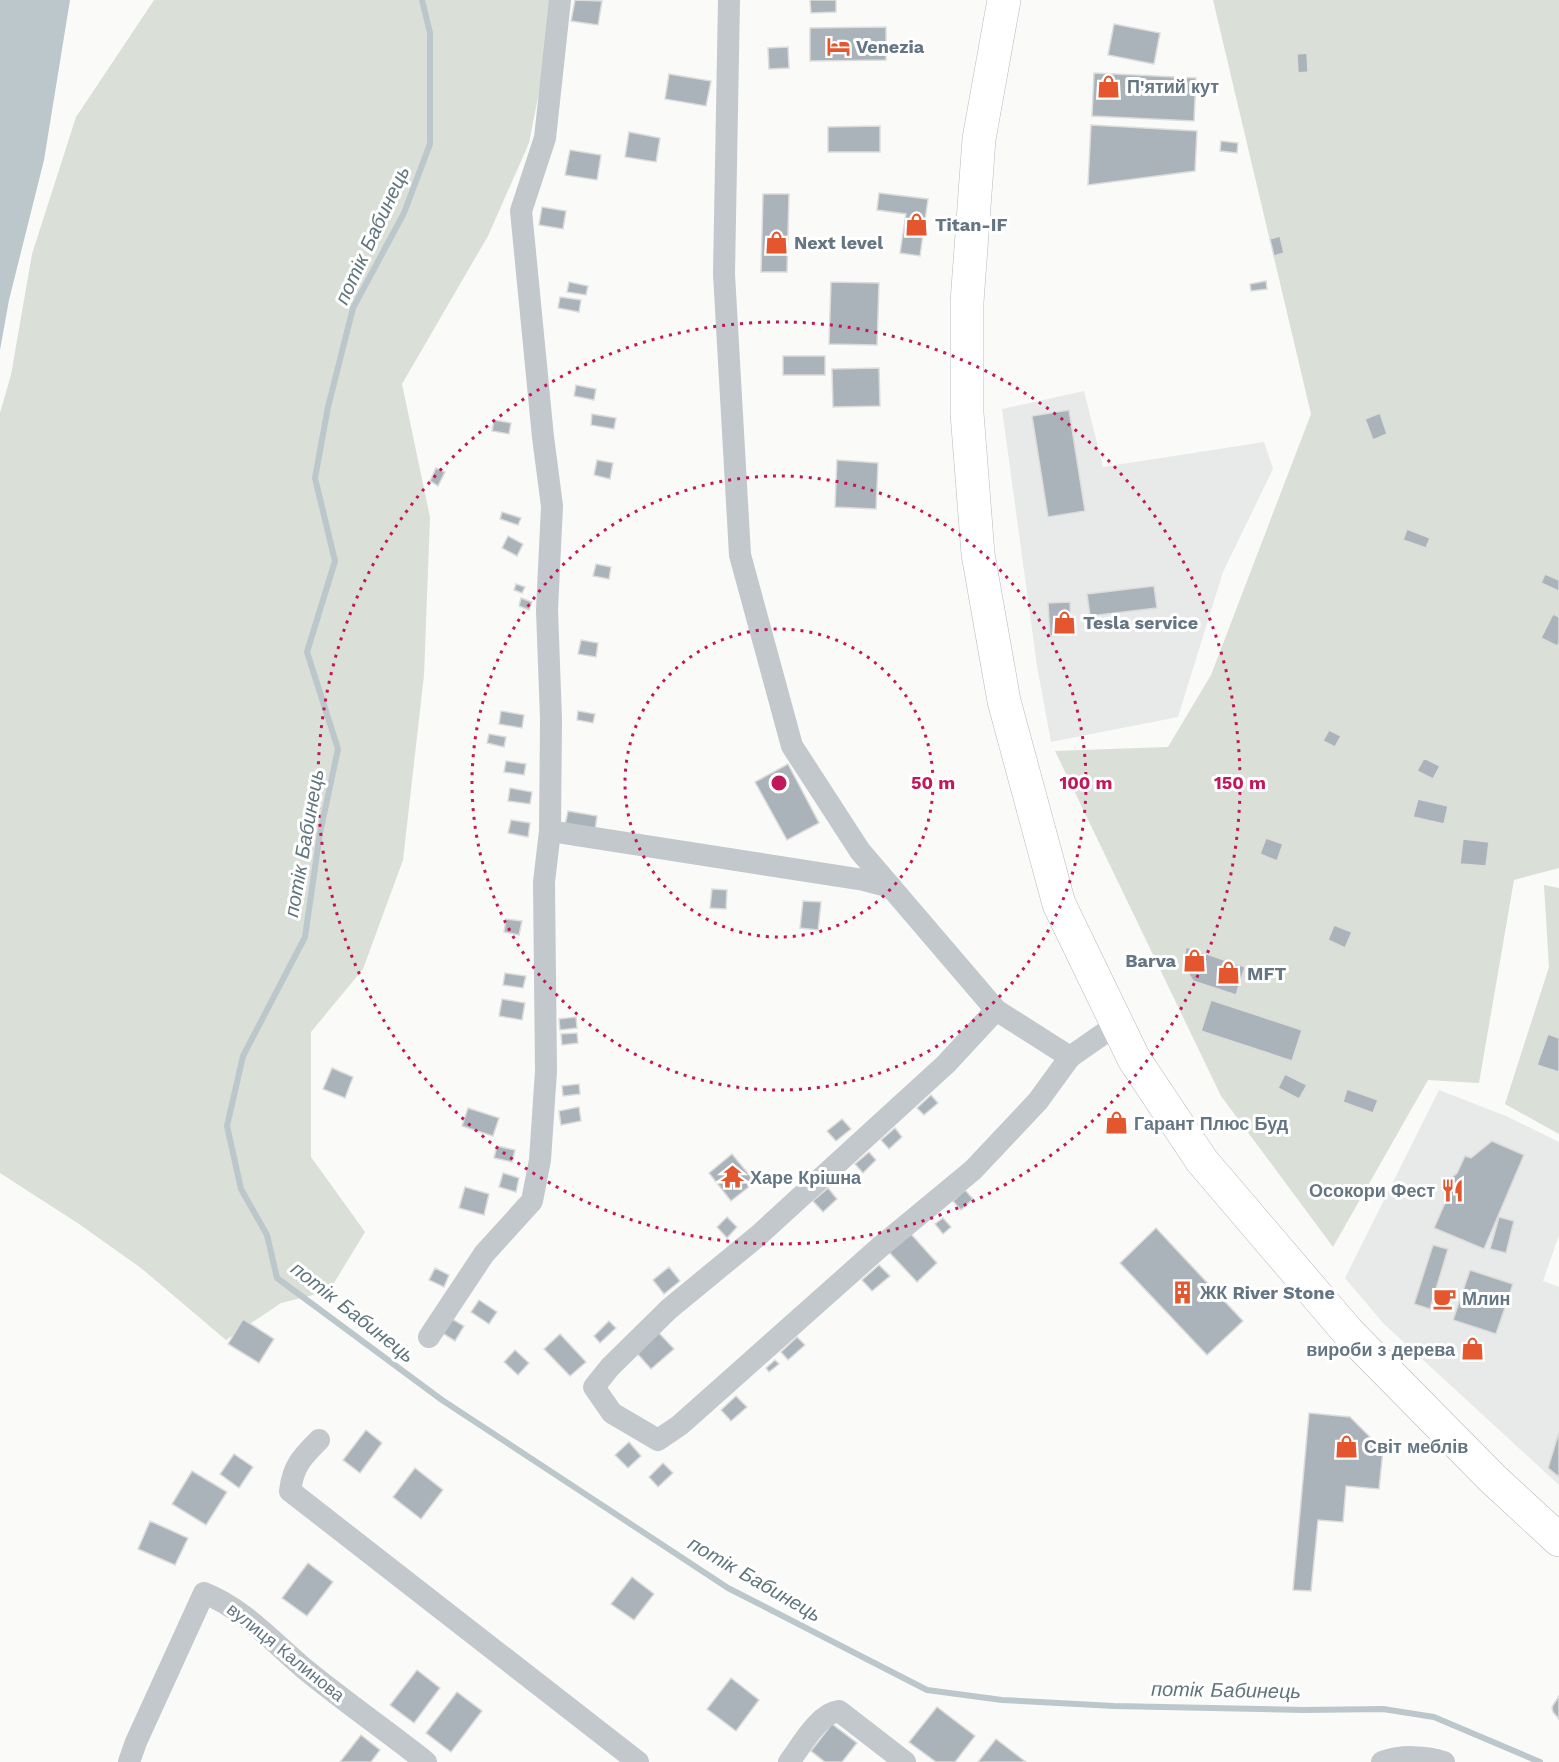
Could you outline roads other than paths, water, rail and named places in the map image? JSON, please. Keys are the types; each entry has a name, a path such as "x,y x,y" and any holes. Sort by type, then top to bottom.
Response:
{"main road":[{"path":"1004,0 979,139 967,302 967,414 978,554 1004,701 1059,904 1134,1059 1202,1161 1348,1332 1492,1478 1559,1540"}],"street":[{"path":"429,1336 484,1254 532,1201 540,1160 546,1071 544,882 550,831 551,719 548,610 552,506 521,211 545,138 560,0"},
{"path":"729,0 724,274 740,555 792,746 860,851 996,1010 1070,1057"},
{"path":"550,831 891,886"},
{"path":"996,1010 946,1064 759,1235 669,1309 610,1366 594,1387 612,1413 658,1440 680,1425 880,1247 973,1170 1038,1101 1070,1057 1116,1025"},
{"path":"320,1440 302,1457 292,1475 290,1491 639,1762"},
{"name":"вулиця Калинова","path":"129,1762 140,1731 204,1593 220,1599 307,1671 426,1762"},
{"path":"789,1762 820,1721 831,1712 839,1711 905,1762"},
{"path":"1383,1762 1389,1759 1430,1757 1444,1762"}],"waterway":[{"name":"потік Бабинець","path":"422,0 430,33 430,144 404,213 353,308 328,407 315,478 335,561 307,652 338,749 320,833 305,937 243,1056 227,1126 241,1189 267,1235 277,1278 442,1400 728,1588 927,1690 1002,1700 1114,1706 1305,1710 1383,1709 1434,1717 1540,1762"}],"place":[{"name":"Venezia","path":"838,46"},
{"name":"П'ятий кут","path":"1109,86"},
{"name":"Titan-IF","path":"917,224"},
{"name":"Next level","path":"776,242"},
{"name":"Tesla service","path":"1065,622"},
{"name":"Barva","path":"1194,960"},
{"name":"MFT","path":"1229,973"},
{"name":"Гарант Плюс Буд","path":"1116,1123"},
{"name":"Харе Крішна","path":"732,1177"},
{"name":"Осокори Фест","path":"1453,1190"},
{"name":"ЖК River Stone","path":"1182,1292"},
{"name":"Млин","path":"1444,1298"},
{"name":"вироби з дерева","path":"1473,1349"},
{"name":"Світ меблів","path":"1346,1446"}]}
